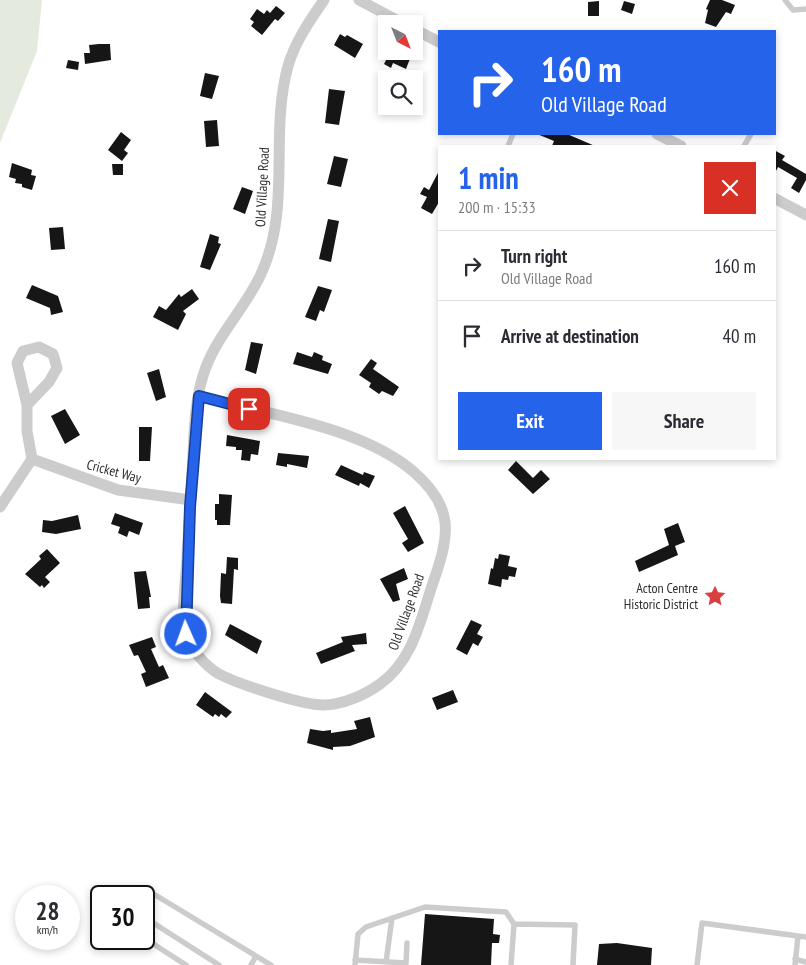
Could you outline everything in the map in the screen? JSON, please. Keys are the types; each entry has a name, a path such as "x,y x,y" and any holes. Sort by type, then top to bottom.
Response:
{"street":[{"name":"Old Village Road","path":"199,396 325,428 360,440 399,460 417,474 436,496 446,519 445,548 418,630 404,660 381,684 358,697 325,705 297,700 217,673 201,660 186,634 186,574 191,500 199,396 200,386 213,350 260,277 274,238 280,185 281,104 285,78 295,48 324,0"},
{"path":"359,0 387,15"},
{"path":"423,34 438,41"},
{"path":"660,135 679,145"},
{"path":"776,199 806,215"},
{"path":"0,507 32,459 27,431 27,405 17,360 23,351 39,347 53,354 57,368 49,382 27,405"},
{"name":"Cricket Way","path":"32,459 118,490 191,500"}],"lane":[{"path":"785,0 793,10 806,9"},
{"path":"155,895 271,965"},
{"path":"407,943 406,963 355,963 358,934 366,927 425,906 506,912 514,924 511,965"},
{"path":"386,962 392,918"},
{"path":"697,965 702,923 806,938"},
{"path":"155,924 219,965"},
{"path":"514,924 575,925 573,965"},
{"path":"798,936 795,962 806,962"},
{"path":"155,945 186,965"},
{"path":"251,965 256,956"}],"shaded area":[{"path":"0,0 42,0 37,51 0,143"}],"building":[{"path":"710,0 722,0 735,5 731,14 726,12 716,27 705,23 708,10 706,9"},
{"path":"599,1 599,16 588,16 588,2"},
{"path":"624,1 635,4 632,14 621,10"},
{"path":"276,6 285,13 278,21 275,19 262,35 251,26 254,22 250,19 257,9 264,14 267,10 270,13"},
{"path":"340,34 345,37 347,35 363,44 355,58 334,45"},
{"path":"110,44 111,60 85,64 84,53 90,53 89,45"},
{"path":"68,60 79,62 78,70 66,68"},
{"path":"386,60 409,60 406,69 393,63 391,68 384,64"},
{"path":"205,73 219,76 212,99 200,96"},
{"path":"329,89 345,91 339,125 325,123"},
{"path":"217,120 219,146 206,147 204,121"},
{"path":"121,132 131,140 124,150 128,153 122,161 108,150"},
{"path":"539,135 569,135 593,145 552,145 554,141"},
{"path":"776,151 785,156 782,160 806,174 806,180 799,193 791,188 797,178 778,167 776,171"},
{"path":"334,156 348,159 341,187 327,184"},
{"path":"12,163 32,170 31,175 36,176 32,190 22,187 22,184 15,183 16,179 9,177"},
{"path":"112,164 123,164 123,175 113,175"},
{"path":"438,173 438,204 432,214 421,208 427,197 420,194 424,187 429,190"},
{"path":"242,187 253,191 245,214 233,209"},
{"path":"328,219 339,221 331,262 319,259"},
{"path":"63,227 65,249 51,250 49,228"},
{"path":"210,234 219,237 218,243 221,244 210,270 200,267"},
{"path":"32,285 58,296 63,312 51,315 50,308 26,298"},
{"path":"318,286 332,290 324,312 320,310 316,321 305,317"},
{"path":"192,289 199,299 183,311 186,314 178,330 153,317 159,306 166,310 179,294 181,297"},
{"path":"251,342 263,344 256,374 245,370"},
{"path":"297,352 312,357 314,352 323,356 322,360 332,364 328,374 293,364"},
{"path":"371,359 377,363 373,369 399,387 393,396 382,391 379,394 369,387 371,383 359,375"},
{"path":"159,369 166,397 156,401 147,373"},
{"path":"65,409 80,435 65,444 51,416"},
{"path":"139,427 152,427 150,461 139,461"},
{"path":"227,435 260,441 258,455 251,454 250,461 241,460 242,450 226,446"},
{"path":"278,453 309,456 307,468 287,464 287,467 276,465"},
{"path":"516,461 533,478 541,470 550,479 533,494 508,470"},
{"path":"341,465 363,475 364,472 375,476 369,488 360,483 359,486 335,475"},
{"path":"219,494 232,495 230,525 217,525 217,520 215,520 215,504 219,504"},
{"path":"405,506 424,543 408,552 402,543 408,539 393,513"},
{"path":"115,513 143,523 139,535 129,531 127,537 118,533 120,527 111,524"},
{"path":"78,515 81,529 56,534 42,532 43,520 52,521"},
{"path":"678,523 685,542 675,546 678,555 639,572 635,561 669,545 664,529"},
{"path":"47,549 60,563 45,577 50,582 44,588 42,585 40,587 25,574 41,559 39,556"},
{"path":"499,554 510,556 508,566 517,568 515,577 509,576 508,580 502,579 501,587 488,584 491,568 493,569 495,558 498,559"},
{"path":"227,557 238,558 238,570 234,569 232,604 221,603 220,596 221,573 226,574"},
{"path":"404,568 408,579 396,584 400,600 393,602 380,579"},
{"path":"146,571 151,597 149,597 150,608 138,609 134,572"},
{"path":"471,620 482,625 477,634 483,637 478,646 473,643 467,655 456,649"},
{"path":"230,624 262,641 257,654 225,635"},
{"path":"366,633 367,644 352,645 355,651 321,664 316,653 343,642 341,637"},
{"path":"152,637 156,647 151,649 159,667 163,665 169,678 146,687 141,674 146,672 138,655 134,656 129,645"},
{"path":"453,690 458,702 437,710 432,698"},
{"path":"205,692 232,712 226,718 221,714 219,717 215,714 213,717 196,705"},
{"path":"370,717 375,737 350,746 333,747 333,750 307,743 310,729 331,730 331,733 357,729 354,721"},
{"path":"425,914 494,919 493,934 500,935 499,943 492,943 491,965 421,965"},
{"path":"617,943 652,948 651,965 597,965 599,944"}],"place":[{"name":"Acton Centre Historic District","path":"715,596"}],"route":[{"path":"186,634 185,588 194,443 199,396 249,409"}]}
